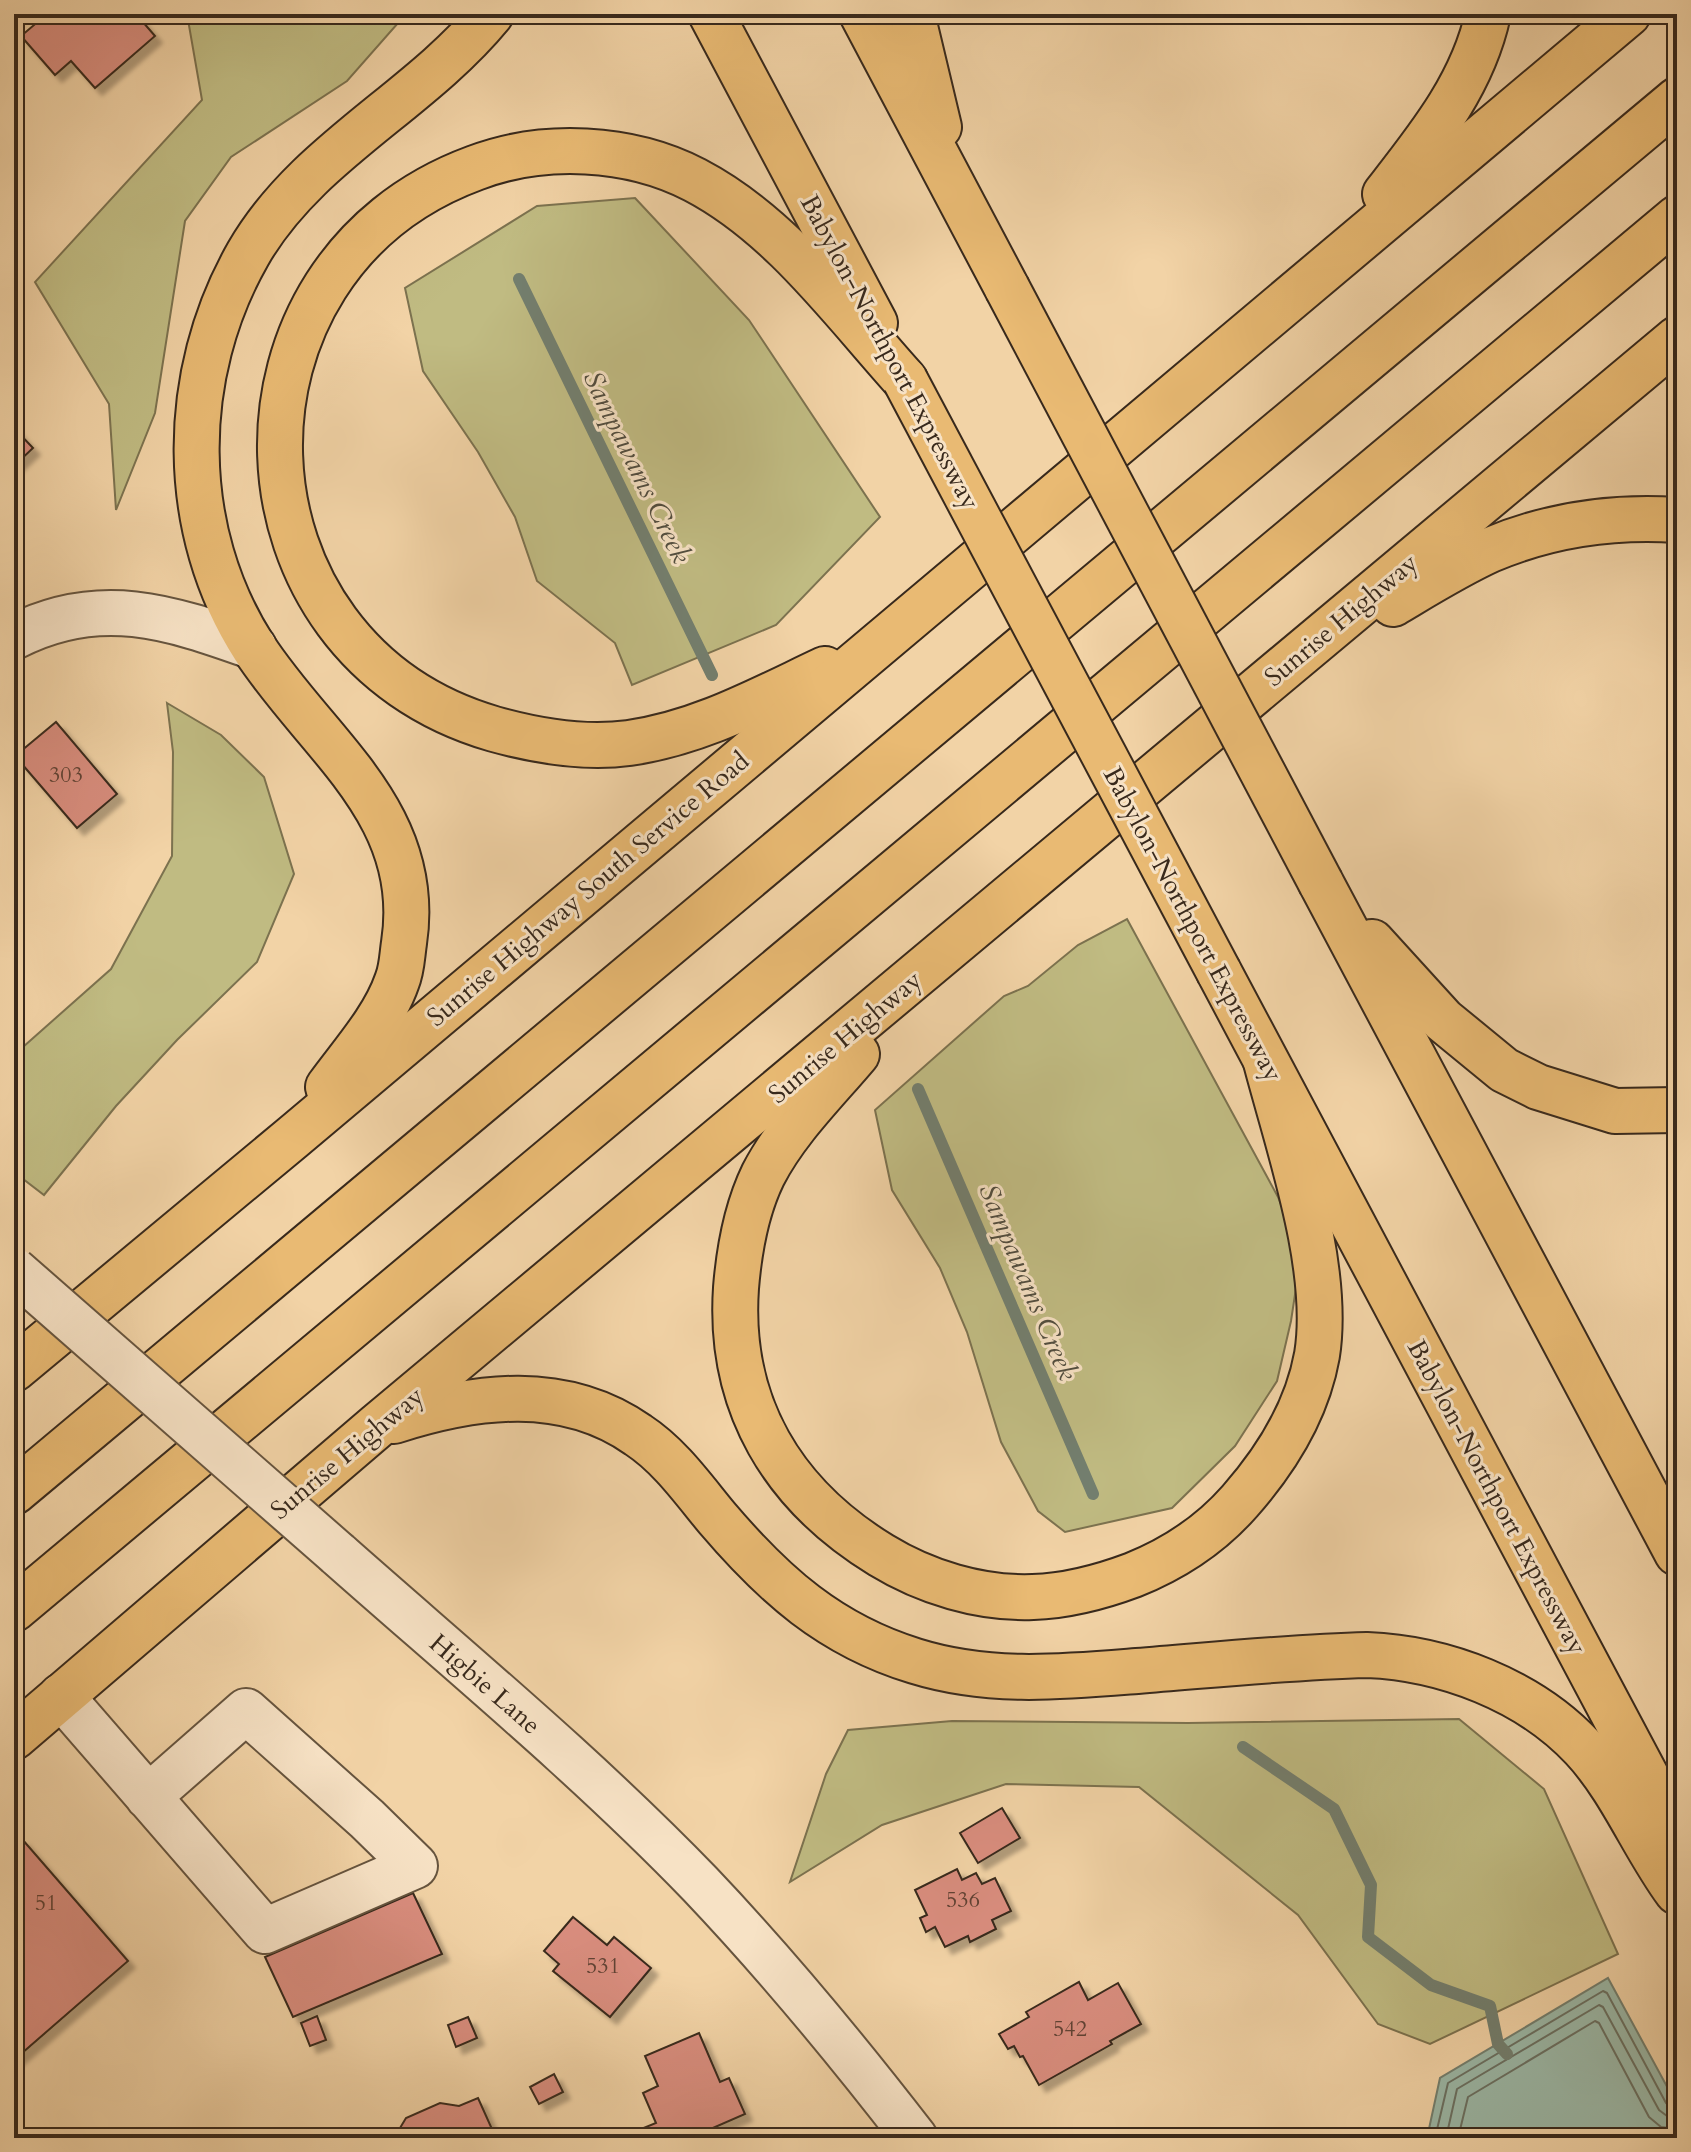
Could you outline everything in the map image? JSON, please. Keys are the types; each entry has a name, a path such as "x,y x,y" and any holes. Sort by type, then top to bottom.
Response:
{"main road":[{"path":"14,1369 292,1138 388,1001 398,980 407,926 406,898 396,846 373,800 254,647 237,617 213,561 199,499 197,430 200,395 206,359 217,324 248,254 292,194 318,168 460,48 491,14"},
{"name":"Babylon-Northport Expressway","path":"711,14 1677,1834"},
{"path":"862,14 1677,1553"},
{"path":"912,14 954,187"},
{"path":"1329,265 1432,134 1450,106 1470,69 1488,14"},
{"path":"905,380 781,243 723,196 691,178 620,156 548,152 517,155 453,176 422,192 367,235 337,271 307,321 293,353 279,422 279,457 291,530 305,568 342,628 391,677 415,695 450,713 522,737 596,745 680,734 720,719 885,640 1628,14"},
{"path":"14,1492 1677,100"},
{"path":"14,1609 1677,218"},
{"name":"Sunrise Highway","path":"14,1737 377,1426 1677,339"},
{"path":"1288,665 1461,564 1521,538 1610,520 1677,520"},
{"name":"Sunrise Highway South Service Road","path":"292,1138 885,640"},
{"path":"1321,883 1443,1020 1504,1070 1538,1087 1615,1111 1677,1110"},
{"path":"934,962 797,1125 763,1176 743,1242 735,1302 736,1336 743,1381 763,1434 779,1462 801,1492 827,1517 856,1540 922,1577 998,1596 1033,1597 1111,1583 1149,1568 1208,1532 1231,1512 1276,1456 1296,1422 1309,1390 1320,1322 1314,1255 1266,1062"},
{"path":"377,1426 452,1405 511,1397 565,1403 593,1411 629,1429 659,1452 749,1555 794,1598 820,1617 876,1648 946,1670 981,1676 1050,1678 1367,1655 1396,1656 1478,1678 1534,1709 1583,1747 1625,1806 1661,1871 1677,1892"}],"street":[{"path":"33,629 73,615 138,613 197,627 254,647"},
{"name":"Higbie Lane","path":"14,1270 587,1774 699,1883 826,2025 915,2138"},
{"path":"61,1696 148,1797 265,1931 415,1866 246,1711 148,1797"}],"shaded area":[{"path":"187,14 406,14 347,81 231,157 185,221 155,413 116,510 109,404 35,282 202,100"},
{"path":"635,198 749,320 880,517 776,625 632,685 615,643 537,581 515,517 478,452 423,371 405,288 537,206"},
{"path":"167,703 221,735 264,777 294,874 257,962 177,1040 116,1106 44,1195 14,1172 14,1055 111,969 172,856 173,752"},
{"path":"1127,919 1278,1197 1301,1255 1291,1321 1277,1381 1235,1446 1172,1508 1065,1532 1038,1511 1001,1442 967,1332 940,1268 892,1190 875,1110 1004,996 1028,986 1078,945"},
{"path":"1459,1719 1544,1789 1618,1954 1430,2044 1378,2024 1298,1915 1139,1787 1006,1784 882,1825 790,1882 826,1774 848,1730 952,1721 1188,1723"}],"water":[{"path":"1608,1978 1677,2105 1677,2138 1427,2138 1440,2078"}],"building":[{"path":"47,14 136,14 155,36 95,88 71,61 55,75 21,36"},
{"path":"14,428 33,448 14,466"},
{"path":"56,722 117,794 77,828 15,756"},
{"path":"1002,1808 1020,1838 978,1863 960,1833"},
{"path":"22,1839 128,1961 14,2060 14,1846"},
{"path":"957,1869 962,1880 976,1873 982,1884 995,1878 1011,1911 992,1920 996,1929 970,1942 968,1936 945,1947 935,1927 926,1932 920,1918 927,1915 915,1890"},
{"path":"413,1893 442,1954 293,2017 265,1957"},
{"path":"573,1917 607,1945 614,1937 651,1968 610,2017 553,1971 559,1964 544,1951"},
{"path":"1079,1982 1088,2000 1118,1983 1141,2024 1039,2085 1023,2056 1020,2057 1014,2046 1008,2049 999,2034 1029,2017 1026,2012"},
{"path":"317,2016 326,2040 310,2046 301,2023"},
{"path":"468,2017 477,2038 456,2047 448,2025"},
{"path":"699,2033 720,2082 729,2078 745,2114 690,2138 645,2138 641,2129 656,2123 643,2093 658,2086 645,2056"},
{"path":"554,2074 563,2092 539,2104 530,2087"},
{"path":"478,2098 496,2138 399,2138 397,2133 406,2118 440,2103 459,2106"}],"waterway":[{"name":"Sampawams Creek","path":"519,279 712,675"},
{"name":"Sampawams Creek","path":"918,1089 1093,1494"},
{"name":"Sampawams Creek","path":"1243,1747 1334,1809 1371,1885 1368,1937 1431,1985 1490,2006 1498,2044 1507,2054"}]}
